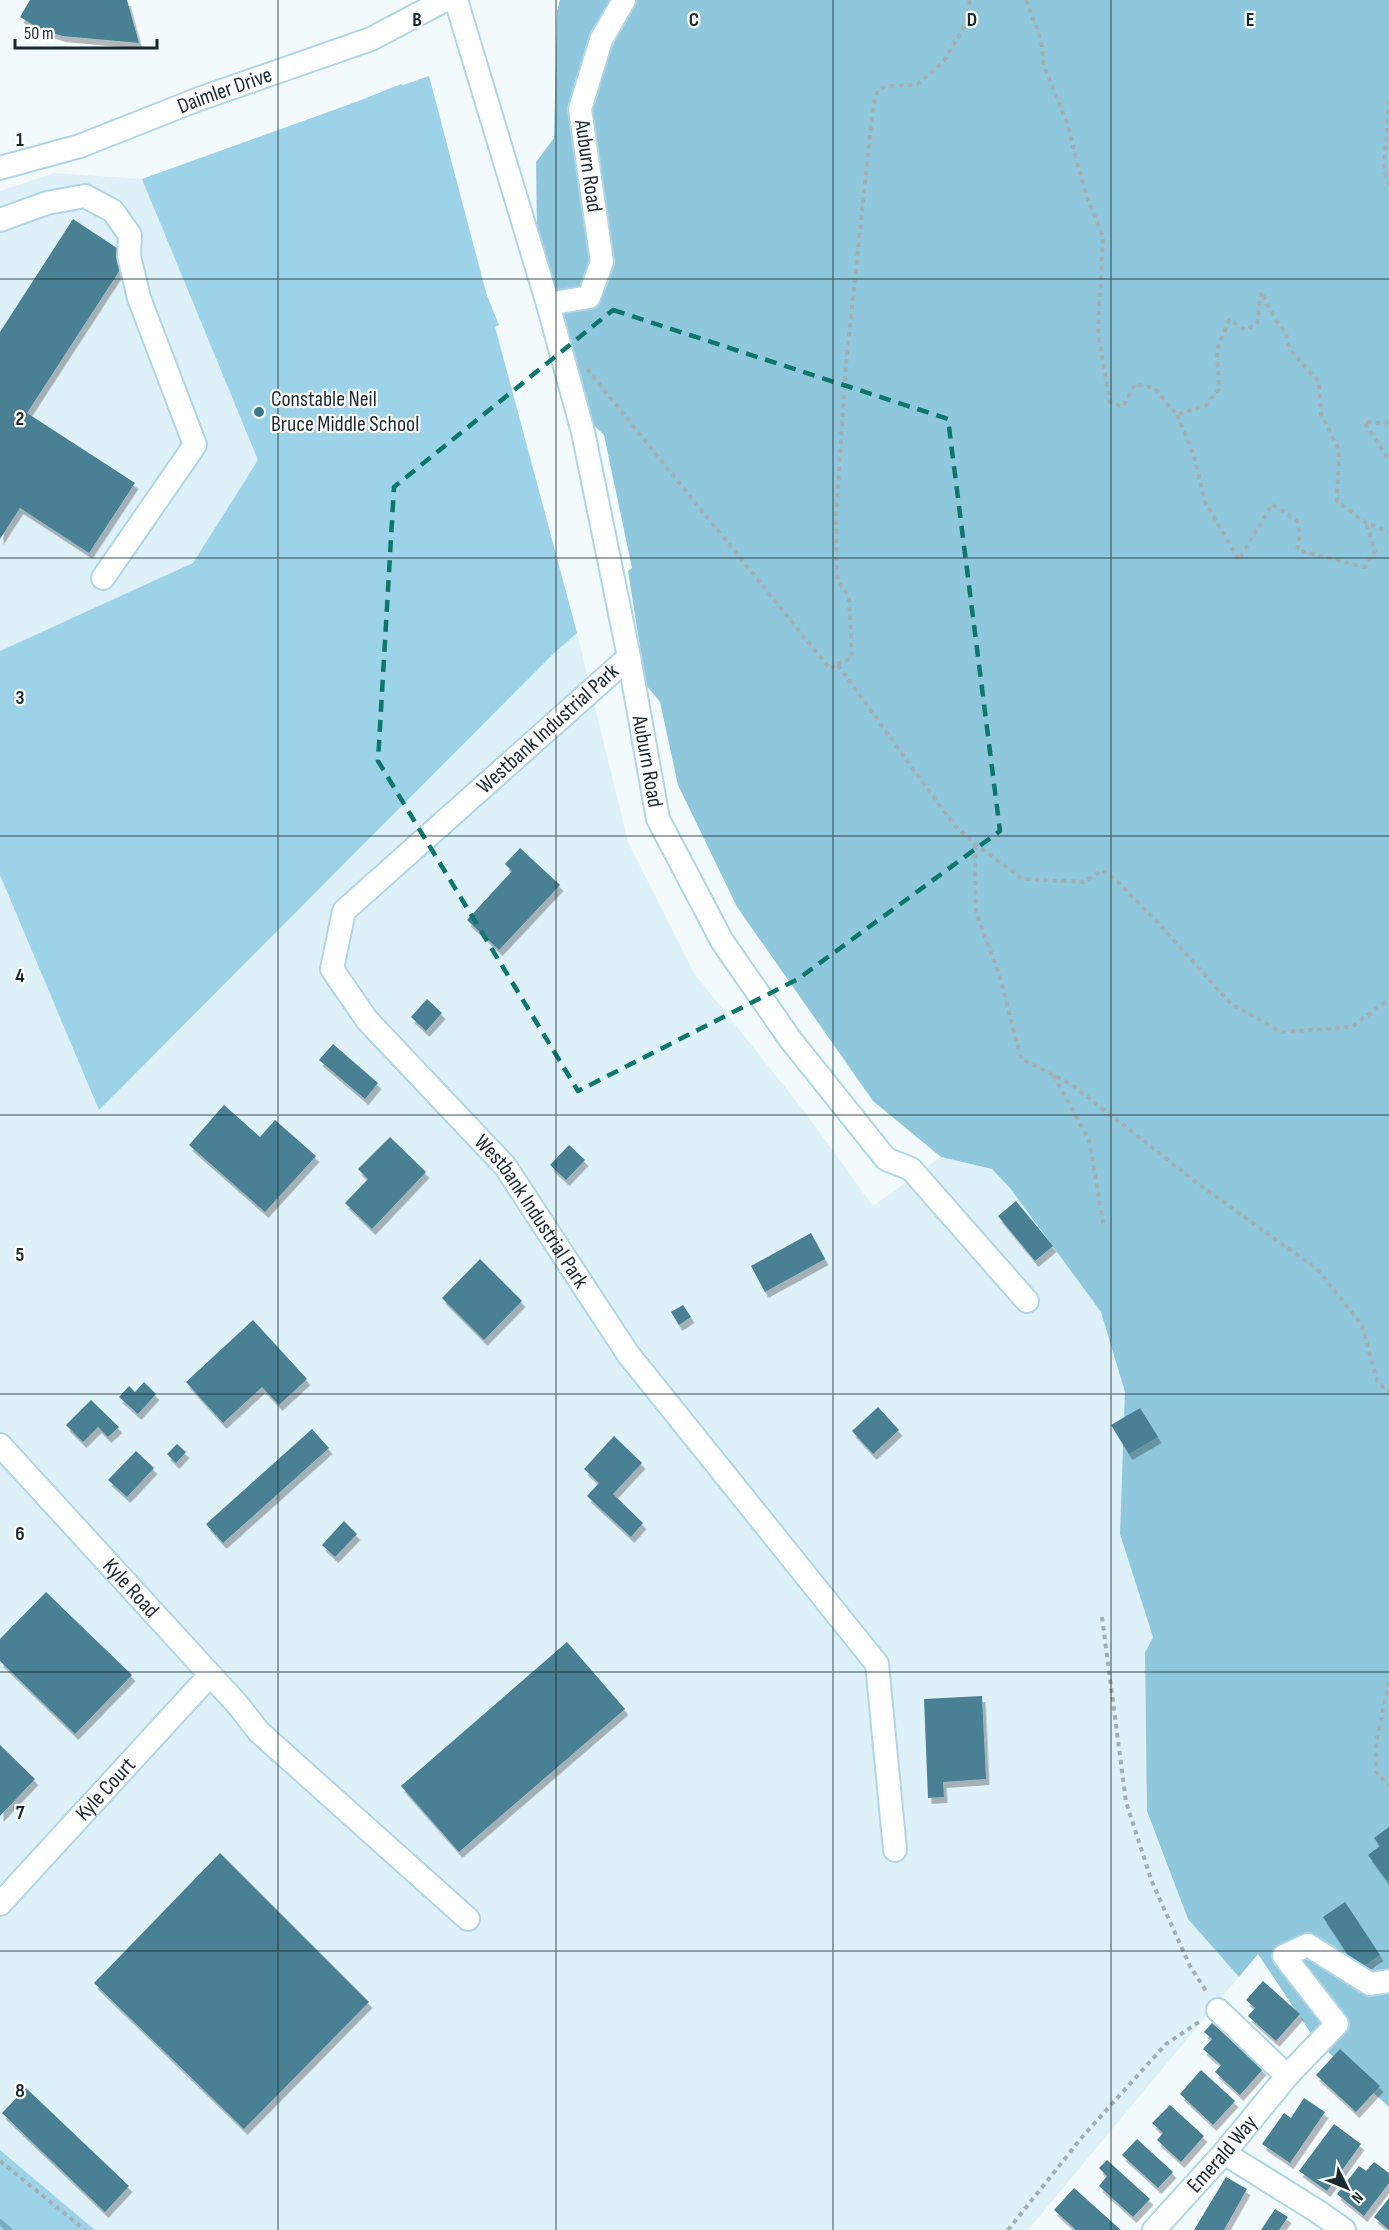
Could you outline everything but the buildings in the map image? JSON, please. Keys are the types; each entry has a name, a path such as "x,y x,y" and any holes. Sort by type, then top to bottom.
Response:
{"street":[{"name":"Daimler Drive","path":"0,168 80,146 199,99 371,39 445,0"},
{"name":"Auburn Road","path":"456,0 548,304 583,432 629,657 658,819 722,941 790,1039 886,1159 911,1169 1027,1301"},
{"name":"Auburn Road","path":"548,304 589,297 602,262 580,109 601,40 624,0"},
{"path":"0,220 47,203 85,196 113,211 130,235 129,255 139,298 195,445 103,578"},
{"name":"Westbank Industrial Park","path":"629,657 344,911 333,969 367,1020 505,1166 628,1354 877,1664 895,1850"},
{"name":"Kyle Road","path":"0,1445 238,1705 259,1732 468,1919"},
{"name":"Kyle Court","path":"0,1904 210,1675"},
{"name":"Emerald Way","path":"1154,2230 1224,2153 1287,2076 1337,2024 1284,1956 1308,1945 1370,1984 1389,1981"},
{"path":"1218,2010 1287,2076"},
{"path":"1224,2153 1344,2230"}],"path":[{"path":"580,362 830,669 852,658 849,597 837,579 836,516 847,352 873,105 878,90 888,86 917,85 944,61 965,25 970,0"},
{"path":"1026,0 1041,40 1044,66 1067,123 1086,195 1103,236 1098,334 1110,402 1123,407 1135,384 1154,388 1177,415 1194,456 1204,502 1239,560 1272,504 1297,521 1300,534 1297,550 1365,567 1375,551 1366,523"},
{"path":"1389,101 1384,169 1389,185"},
{"path":"1177,415 1206,405 1219,389 1216,349 1229,320 1246,330 1257,323 1261,292 1276,321 1286,333 1289,349 1320,382 1322,414 1339,450 1337,501 1366,523 1389,532"},
{"path":"1389,423 1364,422 1389,460"},
{"path":"837,664 954,825 975,844 1023,879 1084,882 1102,870 1118,882 1159,924 1231,1004 1282,1032 1352,1027 1389,999"},
{"path":"975,844 976,913 999,974 1021,1059 1071,1084 1200,1185 1317,1269 1362,1325 1377,1381 1389,1392"},
{"path":"1053,1075 1089,1140 1104,1228"},
{"path":"1008,2230 1083,2136 1166,2044 1218,2010 1190,1966 1152,1882 1125,1802 1101,1617"},
{"path":"1389,1682 1376,1743 1376,1772 1389,1786"},
{"path":"0,2161 85,2230"}],"highlighted area":[{"path":"613,310 948,419 1000,831 798,979 578,1091 378,761 394,487"}],"shaded area":[{"path":"560,0 1389,0 1389,2107 1316,2041 1258,1954 1239,1977 1188,1919 1147,1811 1145,1653 1153,1637 1120,1534 1125,1392 1101,1312 1010,1188 992,1169 941,1157 873,1101 737,907 678,785 660,702 646,685 628,571 632,568 604,435 579,411 537,233 536,162 554,138 557,11"},
{"path":"429,76 577,633 628,842 694,973 804,1111 873,1206 941,1157 1056,1184 1185,1301 1188,1919 1239,1977 1028,2230 0,2230 0,191 54,173 142,179"},
{"name":"Constable Neil Bruce Middle School","path":"429,76 486,293 499,325 495,327 577,633 553,654 99,1110 0,875 0,651 193,563 258,460 142,179 401,84"},
{"path":"0,2150 95,2230 0,2230"}],"waterway":[{"path":"0,2222 9,2230"}],"place":[{"name":"Constable Neil Bruce Middle School","path":"259,412"}]}
